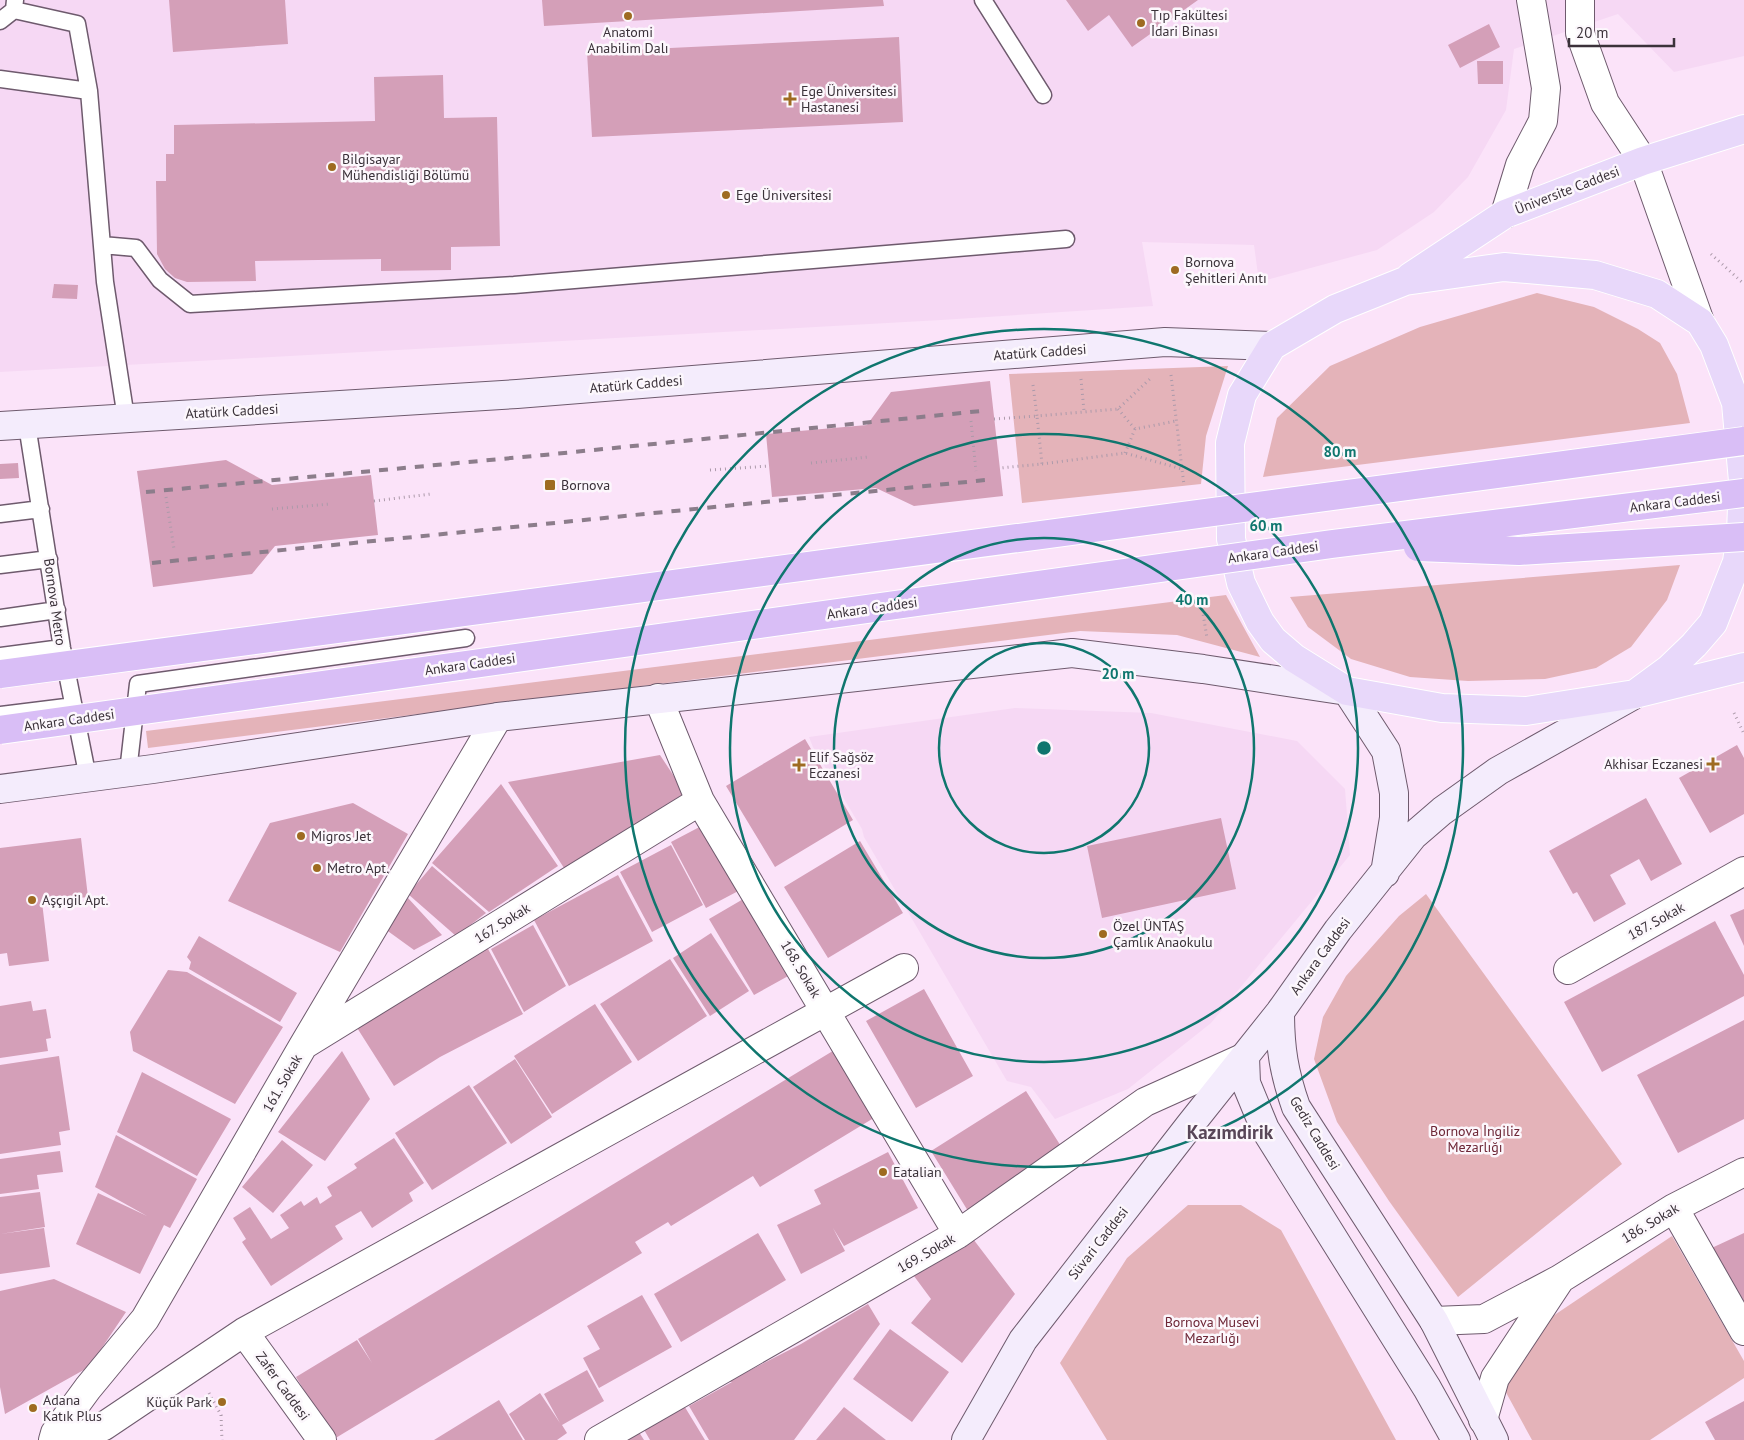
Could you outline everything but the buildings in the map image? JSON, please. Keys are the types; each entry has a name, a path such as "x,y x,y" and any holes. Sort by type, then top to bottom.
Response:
{"highway":[{"path":"0,674 1744,440"},
{"name":"Ankara Caddesi","path":"0,730 1332,544 1744,493"},
{"path":"1332,544 1519,550 1744,537"}],"main road":[{"name":"Üniversite Caddesi","path":"1405,281 1505,214 1643,161 1744,130"},
{"path":"1385,873 1394,818 1394,792 1386,751 1347,691 1294,658 1264,628 1242,583 1231,539 1230,443 1242,395 1272,346 1335,309 1405,281 1504,267 1595,276 1657,294 1700,322 1714,345 1740,397 1743,481 1741,533 1737,562 1729,587 1713,623 1669,669 1635,694"},
{"name":"Atatürk Caddesi","path":"0,426 1272,346"},
{"path":"0,789 88,778 498,717 1072,654 1212,670 1442,708 1526,711 1635,694 1744,667"},
{"name":"Ankara Caddesi","path":"1280,1012 1338,930 1413,836 1442,811 1498,771 1635,694"},
{"path":"1280,1012 1245,1057 1246,1083 1265,1129 1427,1388 1456,1440"},
{"name":"Gediz Caddesi","path":"1280,1012 1280,1044 1285,1075 1296,1107 1434,1321 1489,1430"},
{"name":"Süvari Caddesi","path":"966,1440 1023,1340 1245,1057"}],"street":[{"path":"1505,214 1520,165 1543,121 1546,88 1531,0"},
{"path":"1580,0 1580,33 1604,103 1643,161 1700,322"},
{"name":"168. Sokak","path":"658,698 700,801 958,1234"},
{"name":"161. Sokak","path":"53,1440 55,1434 88,1388 145,1320 498,717"},
{"name":"167. Sokak","path":"304,1046 700,801"},
{"name":"187. Sokak","path":"1568,970 1744,871"},
{"path":"73,1440 104,1426 244,1332 904,968"},
{"name":"169. Sokak","path":"600,1440 958,1234 1145,1102 1245,1057"},
{"name":"186. Sokak","path":"1434,1321 1484,1319 1560,1279 1674,1208 1744,1172"},
{"path":"1674,1208 1744,1331"},
{"name":"186. Sokak","path":"1489,1430 1495,1378 1560,1279"},
{"name":"Zafer Caddesi","path":"244,1332 322,1440"}],"lane":[{"path":"983,0 1043,95"},
{"path":"0,21 15,5 77,24 89,91 105,282 126,418"},
{"path":"0,79 89,91"},
{"path":"102,245 136,248 160,280 190,304 514,285 1066,239"},
{"name":"Bornova Metro","path":"27,425 62,648 88,778"},
{"path":"0,514 41,509"},
{"path":"0,565 49,559"},
{"path":"0,618 57,610"},
{"path":"128,772 138,684 466,638"},
{"path":"0,656 62,648"},
{"path":"0,715 74,706"}],"path":[{"path":"994,419 1118,409 1168,352"},
{"path":"1168,352 1182,468"},
{"path":"1118,409 1135,429"},
{"path":"1000,468 1042,464 1037,416"},
{"path":"971,421 976,471"},
{"path":"1135,429 1176,421"},
{"path":"1125,453 1135,429"},
{"path":"811,463 869,457"},
{"path":"710,470 769,466"},
{"path":"374,500 431,494"},
{"path":"166,497 174,549"},
{"path":"272,509 330,504"},
{"path":"1734,713 1744,734"},
{"path":"193,1367 221,1415 222,1440"}],"shaded area":[{"name":"Ege Üniversitesi","path":"0,0 1744,0 1744,56 1674,72 1618,14 1514,49 1506,110 1468,177 1434,212 1377,250 1259,282 1254,245 1142,242 1153,306 941,320 0,372"},
{"name":"Özel ÜNTAŞ Çamlık Anaokulu","path":"1015,708 1151,713 1297,741 1345,789 1350,855 1211,1023 1128,1089 1055,1119 1031,1087 1007,1081 864,837 862,829 813,747 809,737"}],"green space":[{"path":"1537,293 1594,307 1638,329 1660,343 1677,374 1690,423 1263,477 1277,418 1330,366 1420,327"},
{"path":"1228,366 1206,436 1201,484 1022,503 1009,374"},
{"path":"1680,565 1667,600 1631,647 1596,668 1545,679 1468,681 1410,677 1351,659 1308,627 1290,597"},
{"path":"1226,595 1260,657 1177,635 1080,631 148,748 146,731"},
{"name":"Bornova İngiliz Mezarlığı","path":"1426,894 1622,1164 1458,1297 1389,1201 1337,1122 1314,1059 1323,1017 1346,976 1399,916"},
{"name":"Bornova Musevi Mezarlığı","path":"1188,1205 1241,1205 1281,1230 1396,1440 1107,1440 1060,1363 1127,1258"},
{"path":"1672,1236 1744,1361 1744,1378 1650,1440 1532,1440 1503,1387 1553,1316"}],"railway":[{"path":"146,492 544,455 981,411"},
{"path":"152,563 986,480"}],"place":[{"name":"Anatomi Anabilim Dalı","path":"628,16"},
{"name":"Tıp Fakültesi İdari Binası","path":"1141,23"},
{"name":"Ege Üniversitesi Hastanesi","path":"790,99"},
{"name":"Bilgisayar Mühendisliği Bölümü","path":"332,167"},
{"name":"Ege Üniversitesi","path":"726,195"},
{"name":"Bornova Şehitleri Anıtı","path":"1175,270"},
{"name":"Bornova","path":"550,485"},
{"name":"Akhisar Eczanesi","path":"1713,764"},
{"name":"Elif Sağsöz Eczanesi","path":"799,765"},
{"name":"Migros Jet","path":"301,836"},
{"name":"Metro Apt.","path":"317,868"},
{"name":"Aşçıgil Apt.","path":"32,900"},
{"name":"Özel ÜNTAŞ Çamlık Anaokulu","path":"1103,934"},
{"name":"Eatalian","path":"883,1172"},
{"name":"Küçük Park","path":"222,1402"},
{"name":"Adana Katık Plus","path":"33,1408"}],"district":[{"name":"Kazımdirik","path":"1230,1132"}]}
